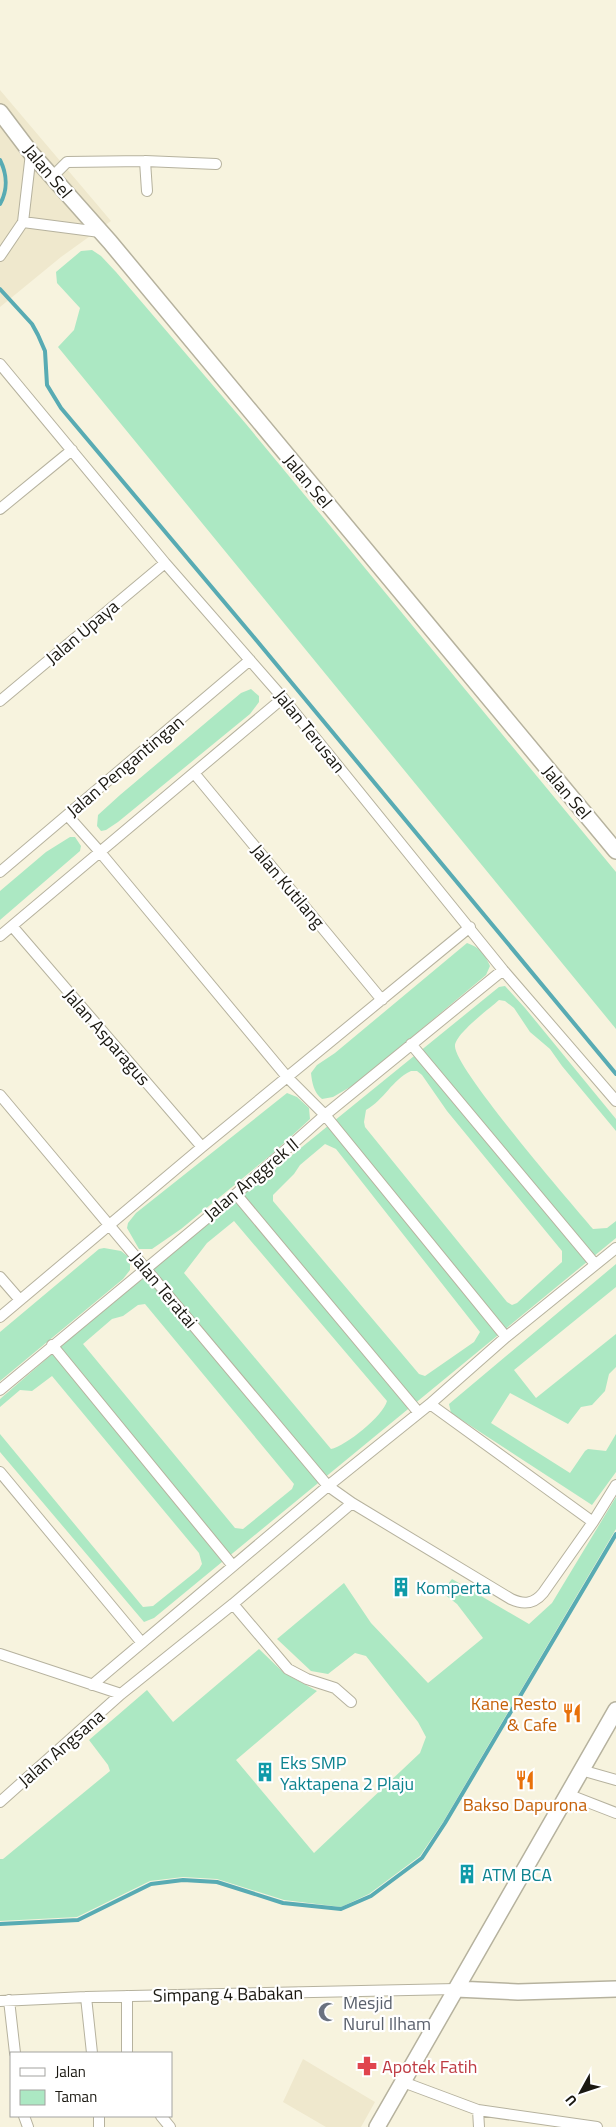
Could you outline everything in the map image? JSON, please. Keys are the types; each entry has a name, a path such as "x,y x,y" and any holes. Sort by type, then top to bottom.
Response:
{"street":[{"name":"Jalan Sel","path":"0,112 616,851"},
{"path":"0,256 23,222 32,152"},
{"path":"52,176 67,162 145,161 216,164"},
{"path":"145,161 146,191"},
{"path":"23,222 100,232"},
{"name":"Jalan Terusan","path":"0,364 165,563 283,698 504,970 616,1101"},
{"path":"0,509 72,450"},
{"name":"Jalan Upaya","path":"0,701 165,563"},
{"name":"Jalan Pengantingan","path":"0,872 250,660"},
{"path":"0,936 283,698"},
{"name":"Jalan Kutilang","path":"194,773 382,1000"},
{"path":"68,816 287,1077 325,1115 506,1337"},
{"name":"Jalan Asparagus","path":"12,926 202,1147"},
{"path":"0,1316 470,927"},
{"name":"Jalan Anggrek II","path":"0,1390 52,1344 236,1194 325,1115 504,970"},
{"path":"411,1044 595,1264"},
{"name":"Jalan Teratai","path":"0,1095 328,1486 352,1503 511,1599 523,1603 532,1602 540,1596 593,1522"},
{"path":"236,1194 419,1413"},
{"path":"92,1685 328,1486 430,1404 506,1337 616,1248"},
{"path":"0,1278 20,1300"},
{"path":"52,1344 234,1566"},
{"path":"430,1404 593,1522 616,1485"},
{"path":"0,1472 142,1642"},
{"name":"Jalan Angsana","path":"0,1802 121,1694 233,1604 352,1503"},
{"path":"233,1604 288,1669 307,1679 335,1688 351,1702"},
{"path":"0,1654 121,1694"},
{"path":"377,2127 567,1794 614,1718"},
{"path":"581,1770 616,1780"},
{"path":"567,1794 616,1813"},
{"path":"456,1989 518,1992 616,1989"},
{"name":"Simpang 4 Babakan","path":"4,2001 86,1997 456,1989"},
{"path":"127,1996 127,2052"},
{"path":"86,1997 92,2052"},
{"path":"4,2001 15,2052"},
{"path":"403,2082 478,2110 597,2127"},
{"path":"478,2110 479,2127"},
{"path":"162,2117 170,2127"}],"shaded area":[{"path":"0,90 111,221 61,257 0,307"},
{"path":"303,2059 375,2102 361,2127 326,2127 283,2102"}],"green space":[{"path":"92,250 101,256 116,272 246,424 616,872 616,1029 58,347 74,330 80,308 57,283 56,272 81,251"},
{"path":"251,689 259,696 259,702 250,714 118,822 101,831 97,826 98,815 241,693"},
{"path":"70,837 75,837 81,846 80,851 0,920 0,891 46,852"},
{"path":"467,943 478,949 486,958 490,966 486,975 357,1083 333,1097 322,1099 319,1097 314,1087 311,1073 317,1065 335,1053"},
{"path":"505,986 525,1008 616,1119 616,1131 550,1049 530,1032 514,1008 505,1001 499,1000 460,1035 455,1046 460,1059 493,1107 593,1229 607,1228 616,1221 616,1238 154,1618 144,1622 0,1452 0,1434 143,1607 153,1606 199,1569 202,1564 199,1553 52,1376 32,1391 20,1390 0,1407 0,1399 137,1281 499,987","holes":["411,1071 417,1071 422,1075 447,1111 562,1251 562,1262 517,1303 512,1305 507,1302 365,1127 366,1110 378,1101 404,1075","325,1144 336,1149 480,1332 474,1342 425,1376 419,1374 273,1201 273,1195 294,1174 300,1165","234,1221 387,1401 379,1414 363,1430 338,1447 331,1449 184,1273 207,1243","145,1304 294,1484 292,1489 243,1529 235,1528 83,1344 112,1319 123,1316 138,1305"]},
{"path":"287,1093 297,1097 309,1108 310,1119 272,1154 181,1229 152,1249 139,1249 127,1228 128,1223 136,1213"},
{"path":"99,1249 121,1251 130,1258 130,1270 123,1279 0,1381 0,1332"},
{"path":"616,1264 616,1287 514,1370 536,1398 616,1334 616,1367 609,1374 605,1391 592,1405 581,1407 568,1424 510,1393 491,1423 570,1473 585,1451 588,1449 606,1451 616,1434 616,1472 592,1505 451,1413 449,1404"},
{"path":"616,1497 616,1529 443,1822 420,1856 369,1894 341,1907 284,1900 217,1879 183,1877 150,1881 77,1917 0,1921 0,1859 3,1859 110,1771 108,1765 89,1740 147,1690 173,1722 259,1649 284,1673 317,1691 236,1760 314,1853 420,1753 426,1737 418,1722 366,1656 355,1653 328,1674 311,1671 277,1639 344,1583 371,1623 428,1683 483,1638 457,1604 444,1594 445,1588 452,1579 529,1624 552,1603"}],"waterway":[{"path":"0,160 6,182 3,199 0,204"},
{"path":"0,289 32,324 38,335 45,351 47,385 61,408 616,1074"},
{"path":"0,1924 78,1920 151,1884 183,1880 217,1882 283,1903 341,1909 371,1896 422,1858 445,1823 616,1534"}],"place":[{"name":"Komperta","path":"401,1587"},
{"name":"Kane Resto & Cafe","path":"572,1713"},
{"name":"Eks SMP Yaktapena 2 Plaju","path":"265,1772"},
{"name":"Bakso Dapurona","path":"525,1780"},
{"name":"ATM BCA","path":"467,1874"},
{"name":"Mesjid Nurul Ilham","path":"328,2012"},
{"name":"Apotek Fatih","path":"367,2066"}]}
